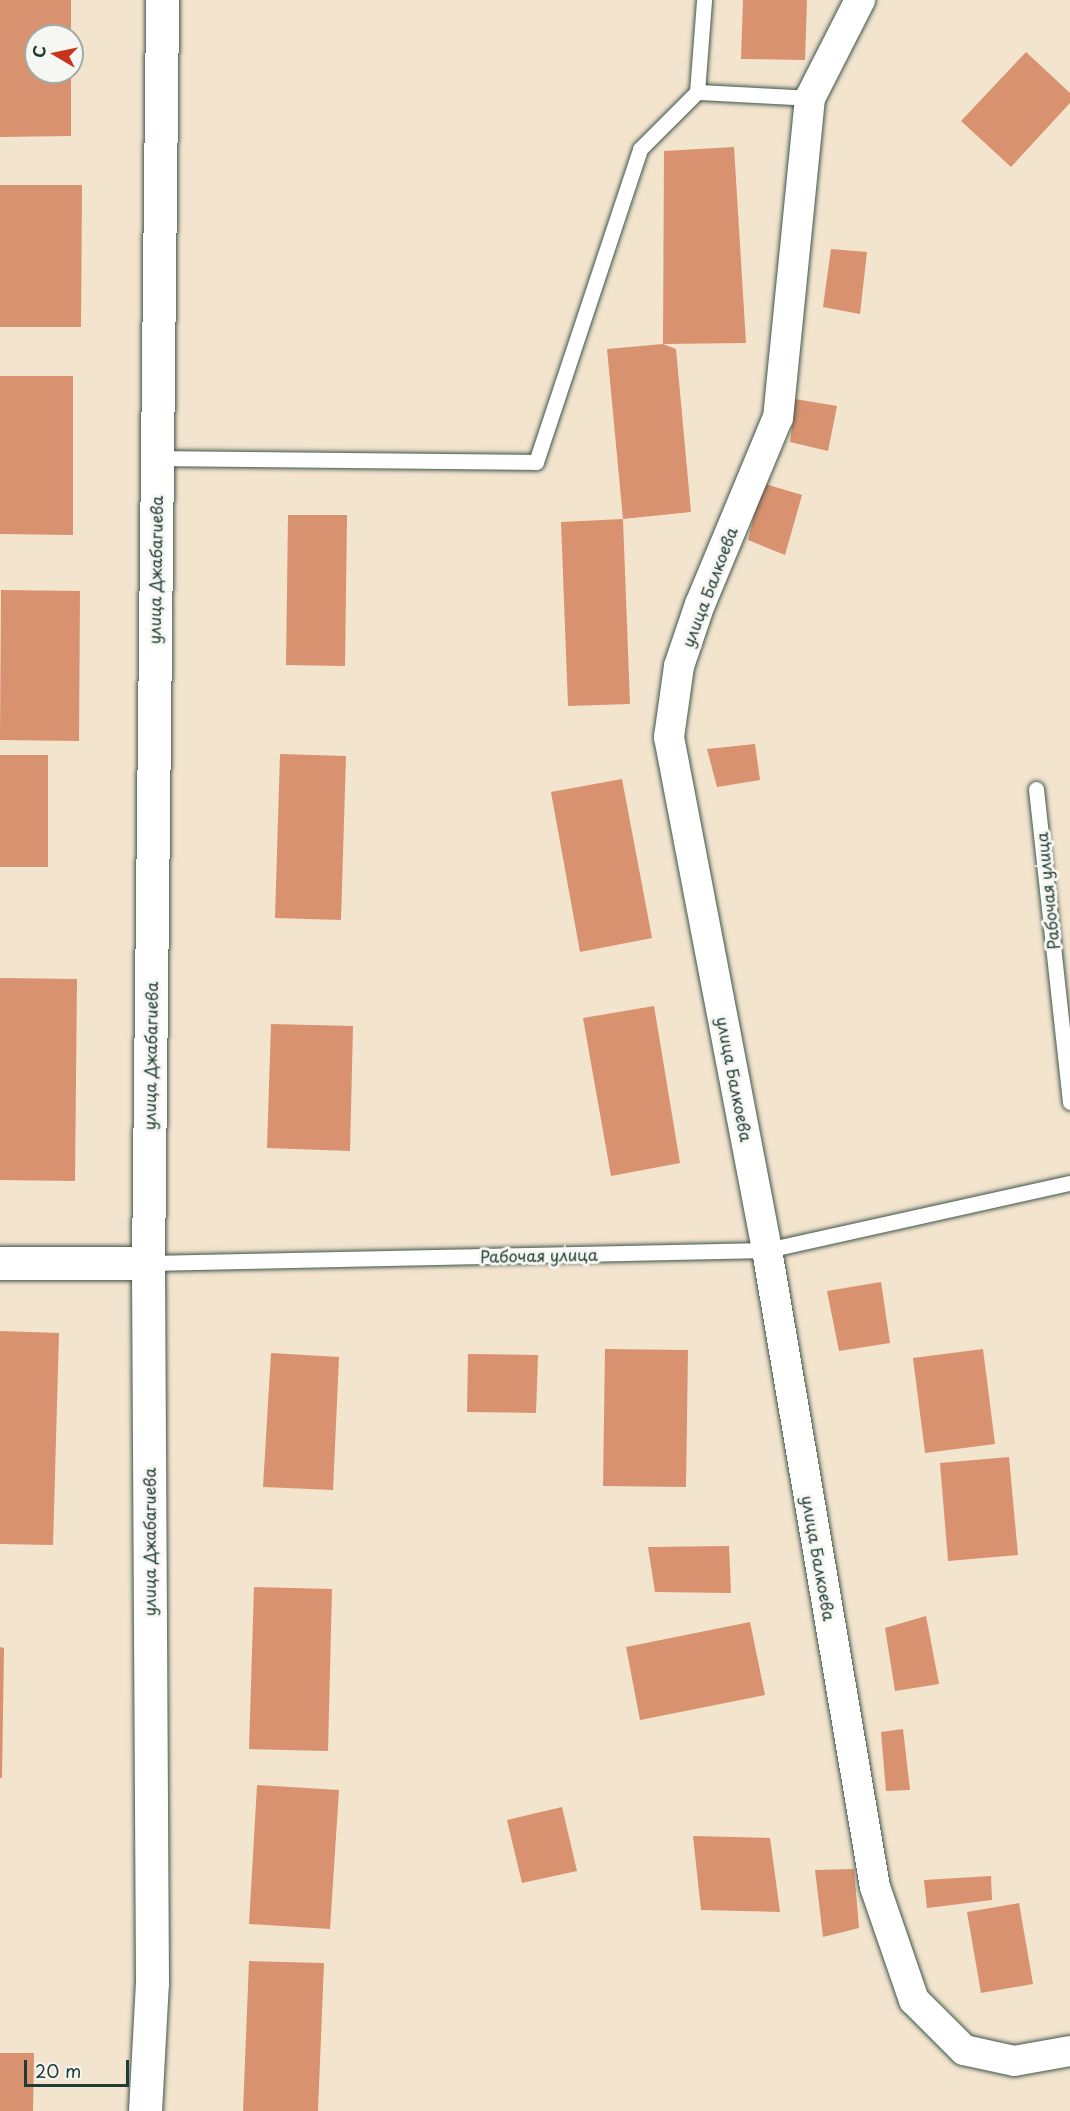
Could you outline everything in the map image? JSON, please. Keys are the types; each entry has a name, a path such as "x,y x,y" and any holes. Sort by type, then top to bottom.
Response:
{"main road":[{"name":"улица Джабагиева","path":"145,2111 152,1983 147,1263 162,0"},
{"name":"Рабочая улица","path":"0,1263 147,1263"}],"street":[{"name":"улица Балкоева","path":"860,0 810,98 778,417 689,635 679,666 669,737 766,1250 875,1887 914,2000 964,2050 1014,2061 1070,2051"}],"lane":[{"path":"157,458 536,462 639,149 697,92 704,0"},
{"path":"697,92 810,98"},
{"name":"Рабочая улица","path":"1036,789 1070,1102"},
{"name":"Рабочая улица","path":"147,1263 766,1250 1070,1183"}],"building":[{"path":"0,0 71,0 71,24 24,24 24,84 71,84 71,136 0,137"},
{"path":"743,0 807,0 805,60 741,59"},
{"path":"1026,52 1070,93 1070,103 1011,167 961,121"},
{"path":"734,147 746,343 663,344 664,151"},
{"path":"0,185 82,185 81,327 0,327"},
{"path":"831,249 867,252 860,314 823,307"},
{"path":"663,344 676,349 691,512 623,519 607,349"},
{"path":"0,376 73,376 73,535 0,534"},
{"path":"795,399 837,406 828,451 790,442"},
{"path":"762,483 802,495 785,555 748,540"},
{"path":"288,515 347,515 345,666 286,665"},
{"path":"623,519 630,704 568,706 561,522"},
{"path":"1,590 80,591 79,741 0,740"},
{"path":"755,744 760,780 717,787 707,749"},
{"path":"280,754 346,756 341,920 275,918"},
{"path":"0,755 48,755 48,867 0,867"},
{"path":"622,779 652,938 580,952 551,792"},
{"path":"0,978 77,979 75,1181 0,1180"},
{"path":"654,1006 680,1163 611,1176 583,1018"},
{"path":"271,1024 353,1026 350,1151 267,1148"},
{"path":"881,1282 890,1343 839,1351 827,1291"},
{"path":"0,1331 59,1333 53,1545 0,1544"},
{"path":"605,1349 688,1350 686,1487 603,1486"},
{"path":"983,1349 995,1444 925,1453 913,1358"},
{"path":"271,1353 339,1357 333,1490 263,1487"},
{"path":"468,1354 538,1355 536,1413 467,1412"},
{"path":"1009,1457 1018,1555 948,1561 940,1463"},
{"path":"729,1546 731,1593 655,1592 648,1547"},
{"path":"254,1587 332,1589 328,1751 249,1749"},
{"path":"926,1616 939,1684 895,1691 885,1628"},
{"path":"750,1622 765,1695 640,1720 626,1647"},
{"path":"0,1647 4,1648 2,1778 0,1778"},
{"path":"903,1729 910,1790 886,1791 881,1732"},
{"path":"257,1785 339,1790 330,1929 249,1924"},
{"path":"562,1807 577,1871 522,1883 507,1820"},
{"path":"693,1836 770,1838 780,1912 701,1910"},
{"path":"854,1869 859,1928 823,1937 815,1870"},
{"path":"991,1876 992,1900 927,1908 924,1880"},
{"path":"1019,1903 1033,1984 981,1993 967,1912"},
{"path":"249,1961 324,1963 318,2111 243,2111"},
{"path":"0,2053 34,2053 33,2111 0,2111"}]}
